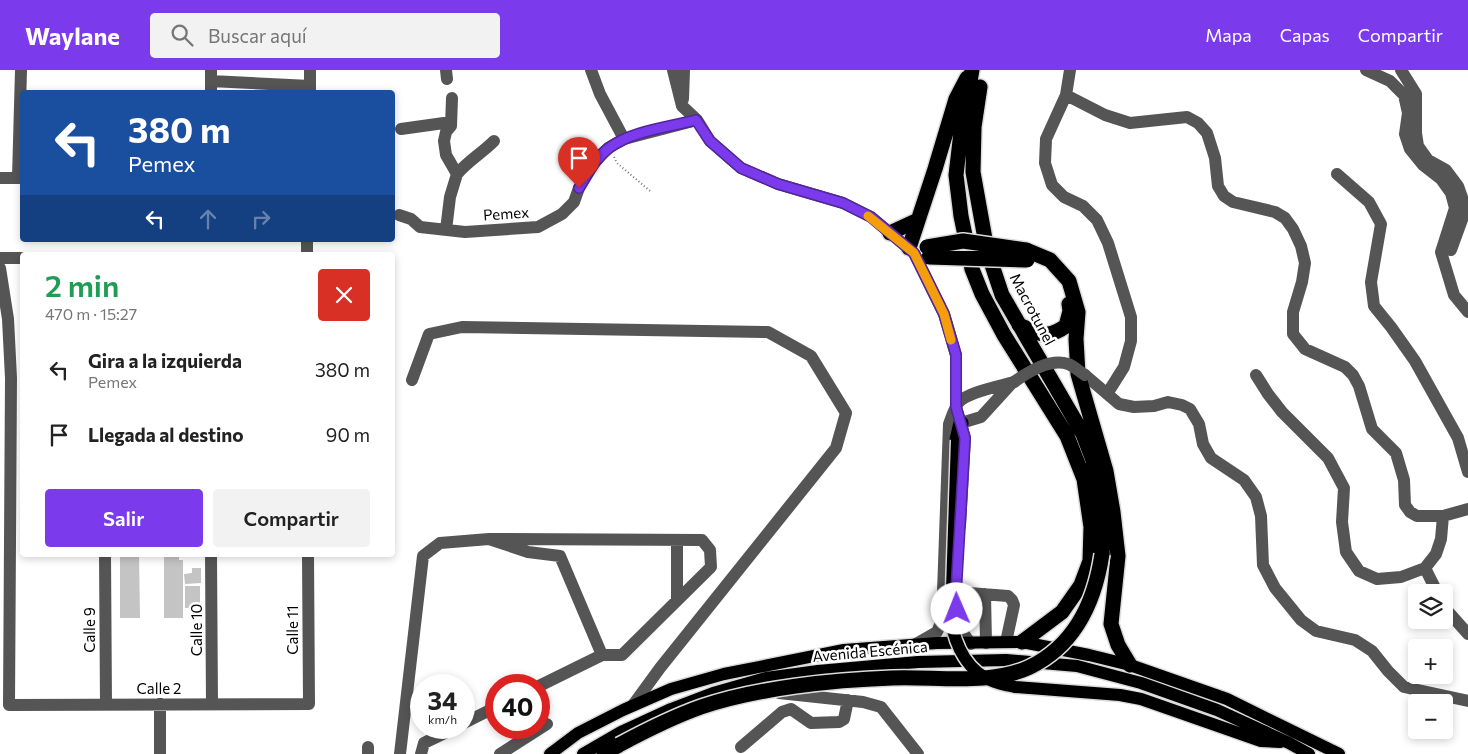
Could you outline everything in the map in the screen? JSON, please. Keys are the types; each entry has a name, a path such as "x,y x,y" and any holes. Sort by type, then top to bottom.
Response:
{"highway":[{"path":"972,70 956,99 918,220 919,253 963,241 1050,260 1069,281 1078,312 1076,339 1078,374 1106,471 1114,512 1118,556 1110,624 1118,644 1130,665"},
{"path":"972,70 956,175 961,216 972,269 982,294 1004,335 1067,436 1084,479 1091,527 1090,561 1081,585 1062,612 1022,642"},
{"name":"Macrotunel","path":"604,754 645,731 703,707 729,699 770,691 850,680 996,677 1029,668 1054,650 1079,623 1095,589 1102,554 1104,516 1093,460 1083,434 1002,294 987,250 973,172 974,126 982,70"},
{"path":"890,233 918,220"},
{"path":"1019,325 1040,334 1056,333 1066,326 1070,311 1068,290 1052,272 1026,255"},
{"path":"1083,434 1090,420"},
{"path":"956,440 961,423"},
{"path":"1093,460 1106,471"}],"main road":[{"path":"956,440 951,620 953,636 958,648 975,670 995,683 1005,685 1141,698 1261,741 1290,743"},
{"path":"550,754 578,733 633,705 671,689 724,674 844,650 916,644 1006,642 1022,642 1130,665 1227,699 1339,754"},
{"name":"Avenida Escénica","path":"583,754 621,732 663,712 722,690 766,678 818,670 918,662 1006,660 1077,666 1141,683 1218,710 1290,743 1309,754"}],"street":[{"path":"21,70 21,90"},
{"path":"211,81 310,89 310,70"},
{"path":"591,70 600,94 624,139"},
{"path":"673,70 682,106 696,120 710,141 741,168 778,184 843,203 871,217 919,253 944,314 956,355 956,407 965,438 956,592 958,626 971,644"},
{"path":"682,106 685,90 684,70"},
{"path":"1070,70 1066,95 1046,139 1045,163 1052,185 1064,198 1082,206 1097,220 1108,244 1131,317 1131,341 1124,367 1107,394"},
{"path":"1366,70 1390,81 1404,95 1408,113 1405,134 1410,149 1423,165 1441,179 1451,193 1455,208 1442,252 1444,267 1454,295 1468,312"},
{"path":"1401,70 1416,94 1418,146 1428,160 1446,170 1458,186 1464,200 1462,217 1444,267"},
{"path":"1066,95 1105,115 1130,123 1187,117 1198,122 1207,133 1216,158 1218,186 1224,196 1234,202 1275,212 1285,218 1293,229 1301,246 1305,263 1302,282 1293,312 1293,334 1305,349 1345,367 1353,375 1360,386 1372,429 1396,453 1404,480 1405,505 1410,512 1417,516 1443,516 1468,509"},
{"path":"452,98 451,126 446,132 444,141 446,155 457,174"},
{"name":"Pemex","path":"399,215 411,219 420,227 465,232 538,227 562,214 574,202 579,188 594,164 608,148 624,139 696,120"},
{"path":"401,129 451,122"},
{"path":"446,230 450,197 457,174 468,162 486,150 494,141"},
{"path":"1337,174 1370,202 1381,224 1371,282 1374,306 1415,361 1458,438 1468,472"},
{"path":"0,178 20,178"},
{"path":"0,258 20,258"},
{"path":"0,268 17,378"},
{"path":"412,380 429,334 462,327 768,332 811,356 846,413 836,448 633,705"},
{"path":"916,644 937,632 942,620 949,424 956,407 960,400 1014,382 1040,366 1068,364 1085,375 1119,404 1134,407 1154,406 1168,402 1190,409 1199,424 1203,444 1211,458 1244,480 1256,497 1261,516 1263,566 1275,588 1301,620 1316,631 1355,640 1372,651 1404,687 1468,701"},
{"path":"1256,375 1282,412 1328,458 1344,488 1342,522 1346,552 1359,571 1377,579 1401,577 1425,568 1436,554 1441,539 1443,516"},
{"name":"Calle 2","path":"17,378 9,704 309,704"},
{"path":"961,423 981,417 1014,382"},
{"path":"488,539 528,552 560,556 602,655"},
{"path":"400,754 423,556 440,543 488,539 702,540 710,550 712,567 677,599 622,655 602,655 550,681"},
{"path":"677,540 677,599"},
{"name":"Calle 9","path":"105,557 106,704"},
{"name":"Calle 10","path":"211,557 212,704"},
{"name":"Calle 11","path":"308,557 309,704"},
{"path":"1425,568 1433,584"},
{"path":"943,591 1008,596 1012,600 1013,611 1006,642"},
{"path":"985,594 986,643"},
{"path":"1453,617 1468,634"},
{"path":"722,690 736,696 770,692 863,702 881,707 918,754"},
{"path":"741,747 782,712 791,709 811,723 839,722 844,719 848,700"},
{"path":"160,704 160,754"},
{"path":"421,754 424,743 432,739"},
{"path":"500,754 523,739"}],"path":[{"path":"608,148 617,163 650,192"}],"building":[{"path":"120,557 139,557 140,618 120,618"},
{"path":"164,557 179,557 179,560 183,560 183,618 164,618"},
{"path":"192,568 201,568 201,583 185,584 184,574 192,573"},
{"path":"185,586 200,586 200,608 185,608"}],"slow traffic":[{"path":"868,216 914,253 944,314 951,340"}],"route":[{"path":"579,188 594,164 608,148 624,139 696,120 710,141 741,168 778,184 843,203 871,217 914,253 944,314 956,355 956,407 965,438 956,592 957,609"}]}
